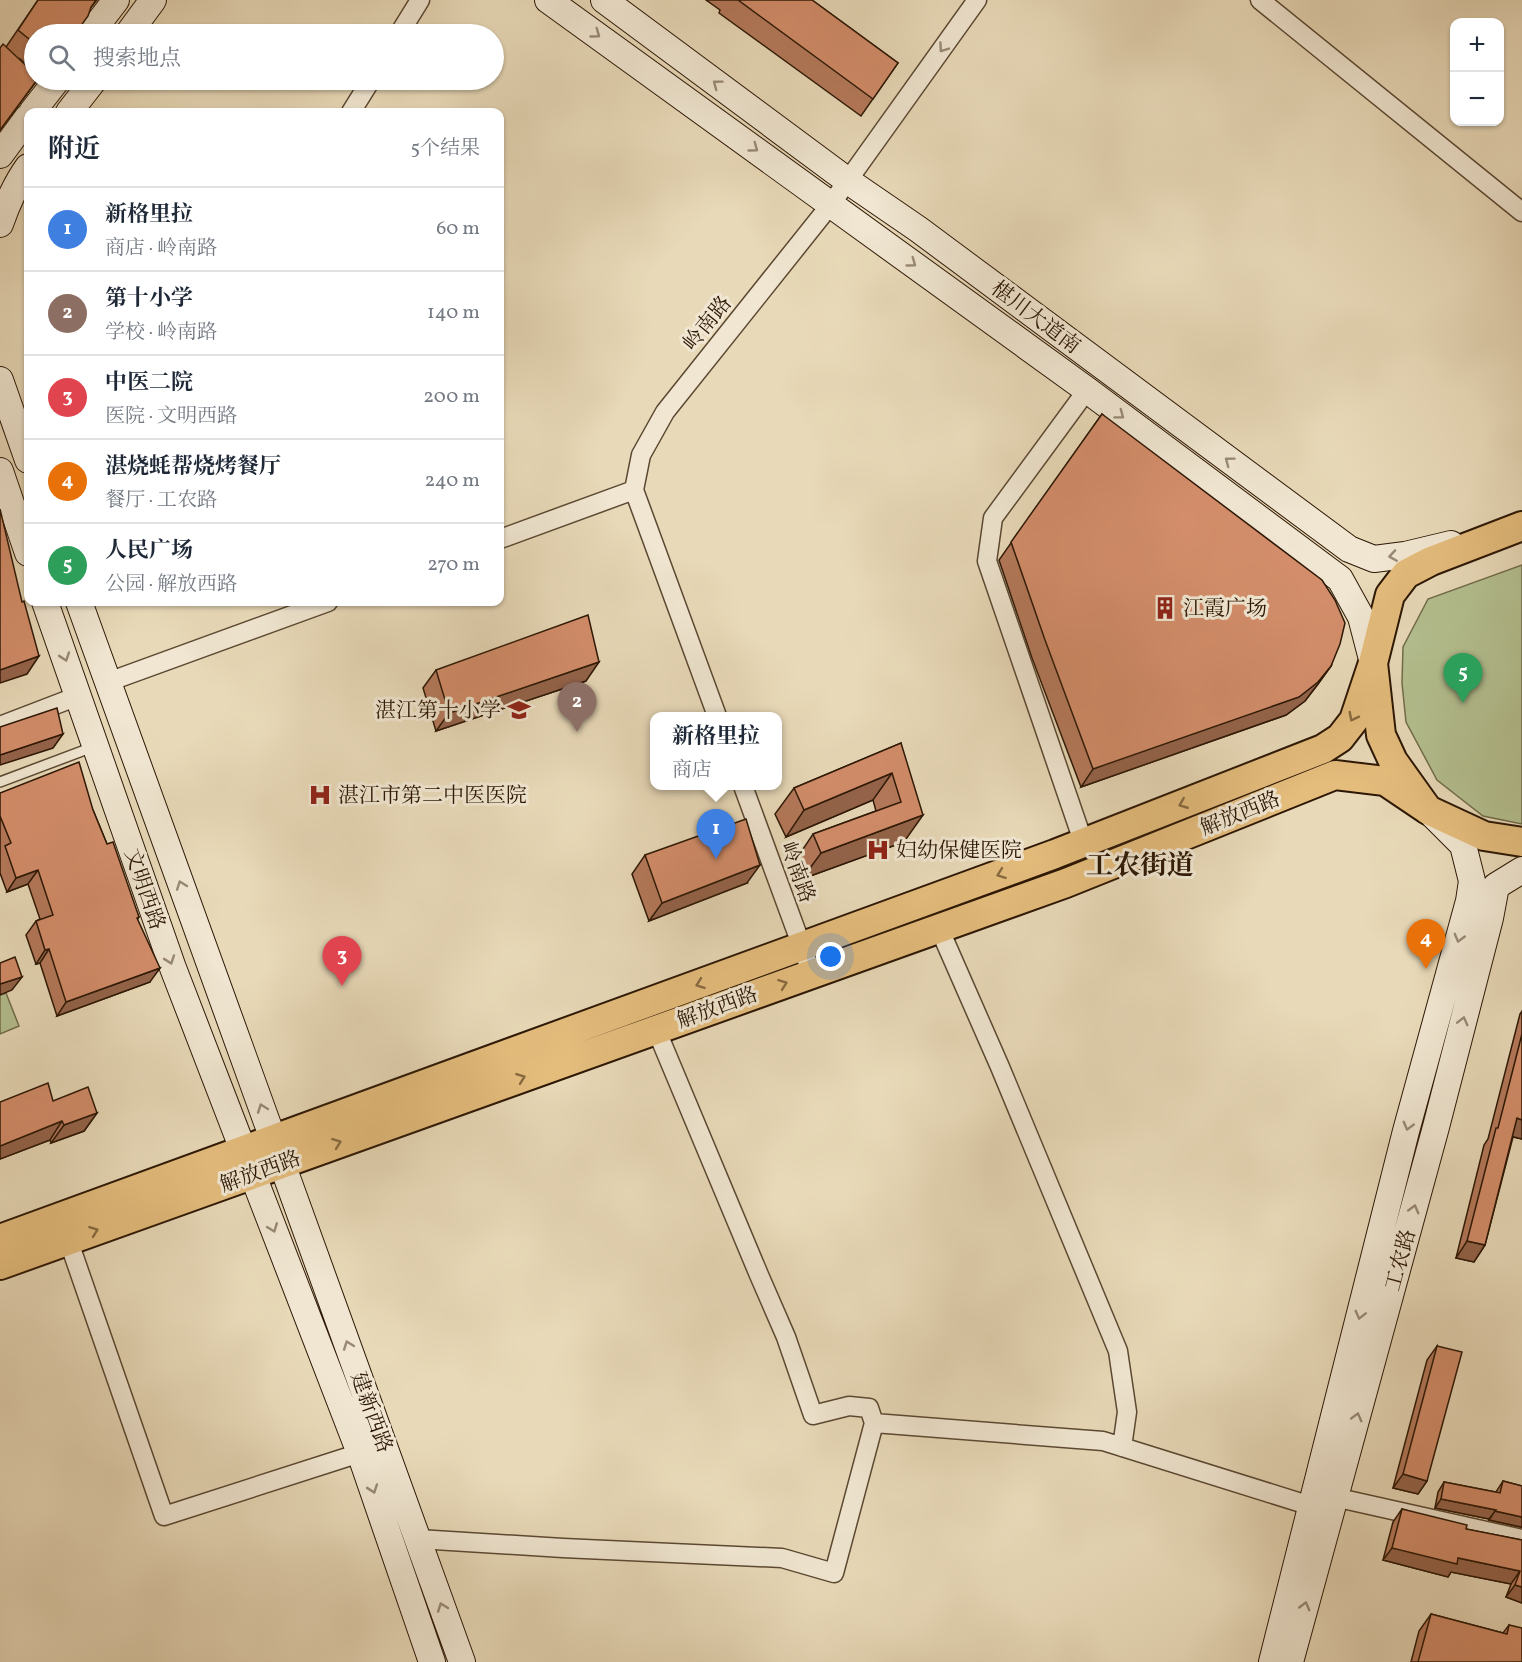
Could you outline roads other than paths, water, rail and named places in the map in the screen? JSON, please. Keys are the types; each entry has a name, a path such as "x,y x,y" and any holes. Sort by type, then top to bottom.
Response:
{"main road":[{"name":"解放西路","path":"0,1265 248,1162 801,947 1084,843 1323,749 1340,738 1354,720 1373,663 1390,595 1406,574 1431,561 1522,525"},
{"path":"1373,663 1381,735 1393,761 1428,810"},
{"name":"解放西路","path":"278,1151 656,1029 812,974 1066,883 1335,775 1385,781 1428,810 1484,836 1522,842"},
{"name":"解放西路","path":"0,1239 248,1162"}],"street":[{"path":"98,24 116,0"},
{"path":"135,24 153,0"},
{"path":"405,24 420,0"},
{"name":"椹川大道南","path":"548,0 1087,390 1340,579 1361,617 1373,663"},
{"name":"椹川大道南","path":"604,0 848,181 918,229 1349,549 1374,559 1405,555 1491,534"},
{"name":"岭南路","path":"634,490 641,455 665,412 831,204 977,0"},
{"path":"1260,0 1522,212"},
{"path":"35,108 49,90"},
{"path":"72,108 86,90"},
{"path":"354,108 365,90"},
{"path":"0,155 24,122"},
{"path":"0,225 24,173"},
{"path":"0,380 24,449"},
{"path":"1084,843 987,561 993,518 1087,390"},
{"path":"0,471 24,541"},
{"path":"504,538 634,490 715,712"},
{"path":"1491,534 1522,525"},
{"name":"文明西路","path":"46,606 172,968 248,1162"},
{"name":"文明西路","path":"80,606 278,1151"},
{"path":"108,682 317,606"},
{"path":"0,726 78,696"},
{"name":"岭南路","path":"743,790 812,974"},
{"name":"工农路","path":"1290,1662 1320,1498 1406,1131 1469,901 1472,881 1463,845 1428,810"},
{"name":"工农路","path":"1272,1662 1320,1498 1436,1127 1490,918 1496,886 1522,870"},
{"path":"939,928 1000,1067 1118,1351 1127,1412 1122,1447"},
{"path":"418,1539 782,1558 834,1573 874,1423 869,1408 849,1406 813,1415 786,1337 656,1029"},
{"name":"建新西路","path":"278,1151 462,1662"},
{"name":"建新西路","path":"248,1162 360,1453 432,1662"},
{"path":"71,1248 164,1516 360,1453"},
{"path":"874,1423 1103,1441 1320,1498 1522,1539"}],"lane":[{"path":"0,782 96,746"}],"place":[{"name":"江霞广场","path":"1165,608"},
{"name":"人民广场","path":"1463,703"},
{"name":"湛江第十小学","path":"519,710"},
{"name":"第十小学","path":"577,732"},
{"name":"湛江市第二中医医院","path":"320,795"},
{"name":"妇幼保健医院","path":"878,850"},
{"name":"新格里拉","path":"716,859"},
{"name":"湛烧蚝帮烧烤餐厅","path":"1426,969"},
{"name":"中医二院","path":"342,986"}],"district":[{"name":"工农街道","path":"1140,865"}]}
